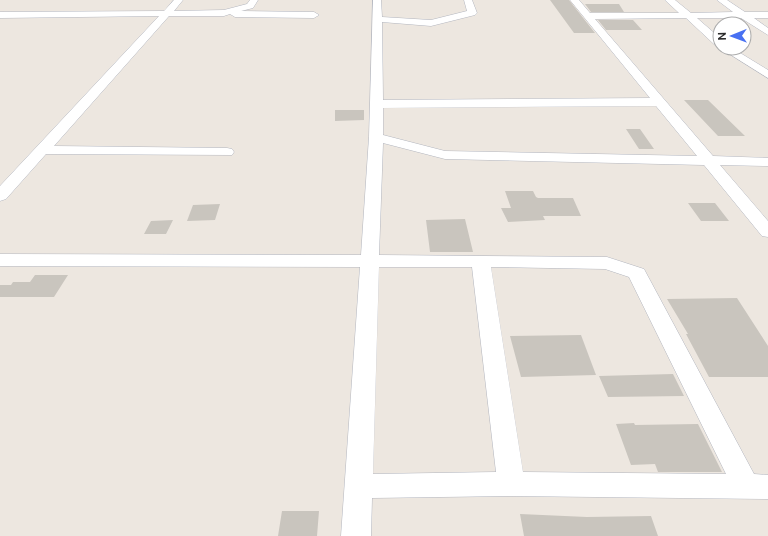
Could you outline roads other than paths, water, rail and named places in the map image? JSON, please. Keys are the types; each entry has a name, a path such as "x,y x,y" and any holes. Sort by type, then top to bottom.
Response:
{"street":[{"path":"0,196 167,15 179,0"},
{"path":"208,14 224,13 250,6 254,0"},
{"path":"356,536 360,486 369,261 376,137 375,104 377,0"},
{"path":"376,19 431,23 472,13 468,0"},
{"path":"574,0 768,232"},
{"path":"669,0 688,14 712,36"},
{"path":"721,0 768,32"},
{"path":"586,16 688,14 768,15"},
{"path":"0,15 314,15"},
{"path":"737,56 768,76"},
{"path":"375,104 658,102"},
{"path":"376,137 445,155 768,162"},
{"path":"41,150 227,152"},
{"path":"0,260 481,260 607,263 637,273 757,486 511,484 360,486"},
{"path":"481,260 511,484"}]}
